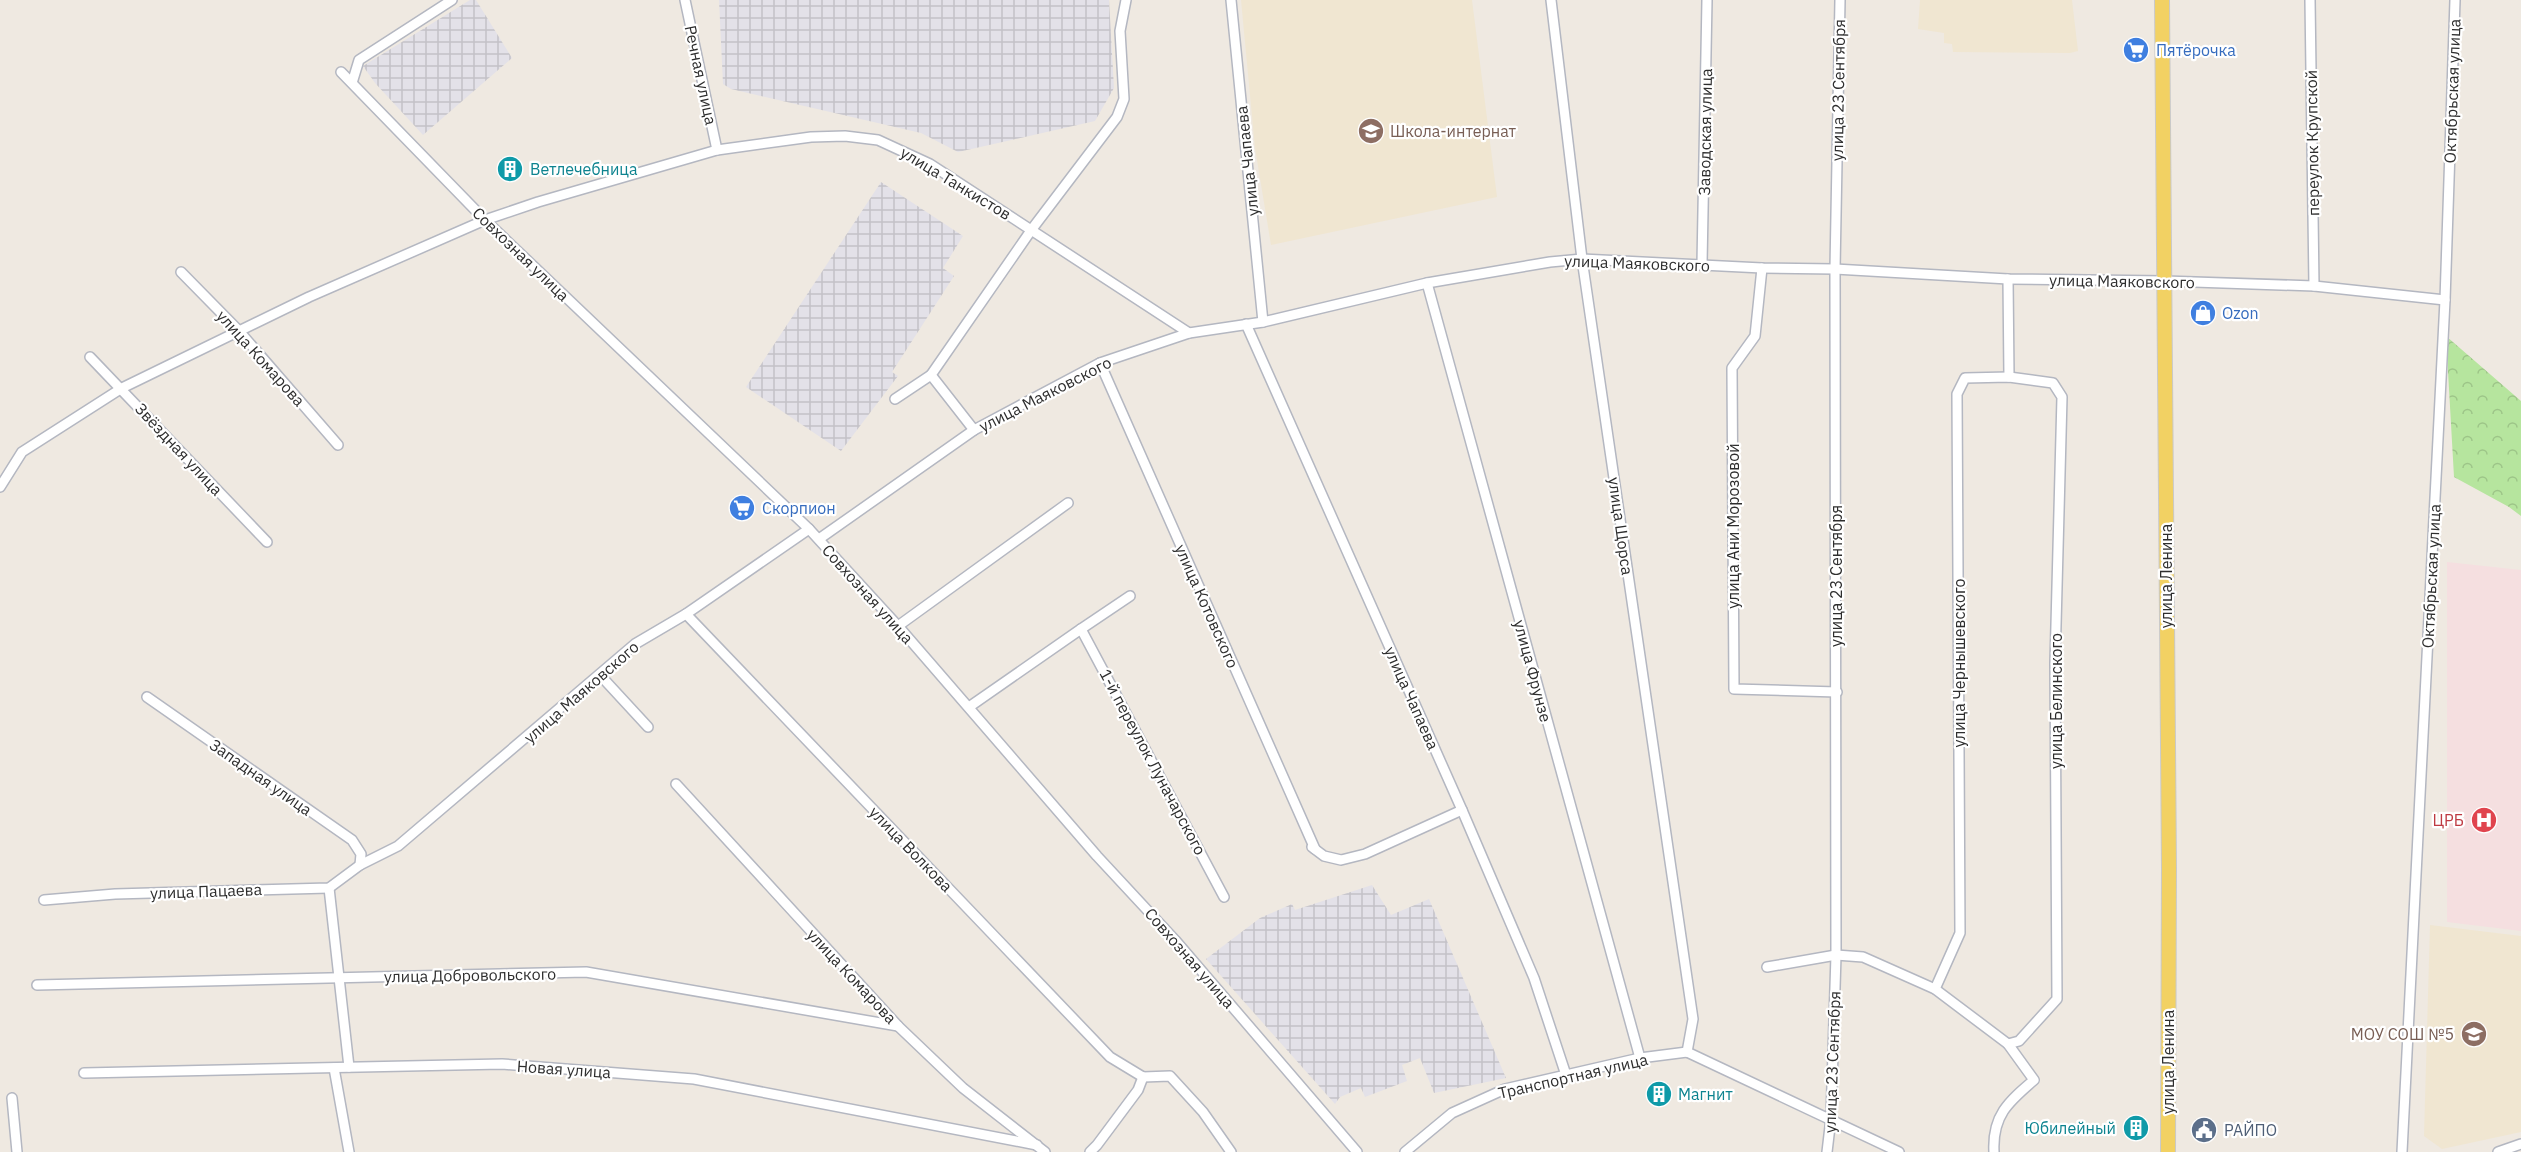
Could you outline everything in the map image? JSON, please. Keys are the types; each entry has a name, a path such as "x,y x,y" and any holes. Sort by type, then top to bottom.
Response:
{"main road":[{"name":"улица Ленина","path":"2162,0 2169,868 2168,1152"}],"street":[{"path":"352,83 359,60 452,0"},
{"name":"Речная улица","path":"685,0 717,150"},
{"path":"895,399 931,375 1032,229 1117,117 1124,99 1120,31 1126,0"},
{"name":"улица Чапаева","path":"1231,0 1263,322"},
{"name":"улица Щорса","path":"1551,0 1582,259 1693,1019 1687,1052"},
{"name":"Заводская улица","path":"1702,264 1707,0"},
{"name":"улица 23 Сентября","path":"1827,1152 1831,1118 1836,955 1835,269 1840,0"},
{"name":"переулок Крупской","path":"2310,0 2314,286"},
{"name":"Октябрьская улица","path":"2402,1152 2445,300 2455,0"},
{"name":"Совхозная улица","path":"341,72 485,220 819,539 898,626 1097,856 1175,940 1357,1152"},
{"name":"улица Танкистов","path":"0,487 22,452 122,388 309,297 485,220 538,202 717,150 811,137 845,136 878,140 930,164 1189,333"},
{"name":"улица Маяковского","path":"819,539 974,430 1100,363 1189,333 1263,322 1427,283 1550,262 1582,259 1762,268 1835,269 2008,279 2165,280 2314,286 2445,300"},
{"name":"улица Ани Морозовой","path":"1762,268 1755,336 1732,368 1734,689 1837,692"},
{"name":"улица Комарова","path":"181,272 238,331 338,445"},
{"path":"2008,279 2009,377"},
{"name":"улица Фрунзе","path":"1427,283 1640,1058"},
{"name":"улица Чапаева","path":"1246,324 1462,810 1534,978 1566,1075"},
{"name":"Звёздная улица","path":"90,357 267,542"},
{"name":"улица Котовского","path":"1100,363 1313,848 1324,856 1341,860 1365,854 1462,810"},
{"path":"931,375 974,430"},
{"name":"улица Чернышевского","path":"1935,989 1960,933 1957,394 1965,378 2009,377"},
{"name":"улица Белинского","path":"2008,1044 2019,1041 2057,999 2055,663 2062,397 2053,383 2009,377"},
{"path":"898,626 1068,503"},
{"name":"улица Маяковского","path":"360,865 398,846 635,644 686,614 809,529"},
{"path":"969,707 1130,596"},
{"name":"улица Волкова","path":"686,614 1110,1057 1143,1077"},
{"name":"1-й переулок Луначарского","path":"1081,629 1224,897"},
{"path":"600,675 648,727"},
{"name":"Западная улица","path":"147,697 352,840 361,854 360,865"},
{"name":"улица Комарова","path":"676,784 898,1026 963,1088 1041,1149"},
{"path":"349,1068 330,888 360,865"},
{"name":"улица Пацаева","path":"44,900 115,894 330,888"},
{"path":"1767,967 1836,955 1863,957 1935,989 2008,1044 2034,1080 2002,1111 1993,1134 1994,1152"},
{"name":"улица Добровольского","path":"37,986 586,972 898,1026"},
{"path":"1687,1052 1899,1152"},
{"name":"Транспортная улица","path":"1406,1152 1452,1113 1505,1089 1640,1058 1687,1052"},
{"name":"Новая улица","path":"84,1073 502,1064 694,1079 1041,1149"},
{"path":"334,1068 349,1152"},
{"path":"1090,1152 1138,1090 1143,1077 1170,1076 1203,1112 1231,1152"},
{"path":"12,1098 17,1152"},
{"path":"2498,1152 2521,1144"}],"shaded area":[{"path":"470,0 476,0 512,58 423,135 375,83 363,66"},
{"path":"719,0 1109,0 1114,88 1095,121 958,152 921,133 731,89 723,84"},
{"name":"Школа-интернат","path":"1241,0 1472,0 1497,197 1271,245 1255,148"},
{"path":"1920,0 2072,0 2078,51 2070,53 1953,52 1952,44 1944,43 1944,33 1918,29"},
{"path":"881,182 963,236 943,268 954,276 892,372 898,376 841,451 746,387"},
{"name":"ЦРБ","path":"2447,562 2521,570 2521,931 2447,922"},
{"path":"1372,885 1391,915 1429,899 1506,1078 1434,1093 1420,1058 1402,1065 1407,1081 1365,1097 1361,1088 1340,1097 1335,1104 1206,959 1260,918 1292,904 1295,910"},
{"name":"МОУ СОШ №5","path":"2430,925 2521,936 2521,1132 2442,1149 2424,1136"}],"green space":[{"path":"2446,336 2521,401 2521,516 2454,477"}],"place":[{"name":"Пятёрочка","path":"2136,50"},
{"name":"Школа-интернат","path":"1371,131"},
{"name":"Ветлечебница","path":"510,169"},
{"name":"Ozon","path":"2203,313"},
{"name":"Скорпион","path":"742,508"},
{"name":"ЦРБ","path":"2484,820"},
{"name":"МОУ СОШ №5","path":"2474,1034"},
{"name":"Магнит","path":"1659,1094"},
{"name":"Юбилейный","path":"2136,1128"},
{"name":"РАЙПО","path":"2204,1130"}]}
